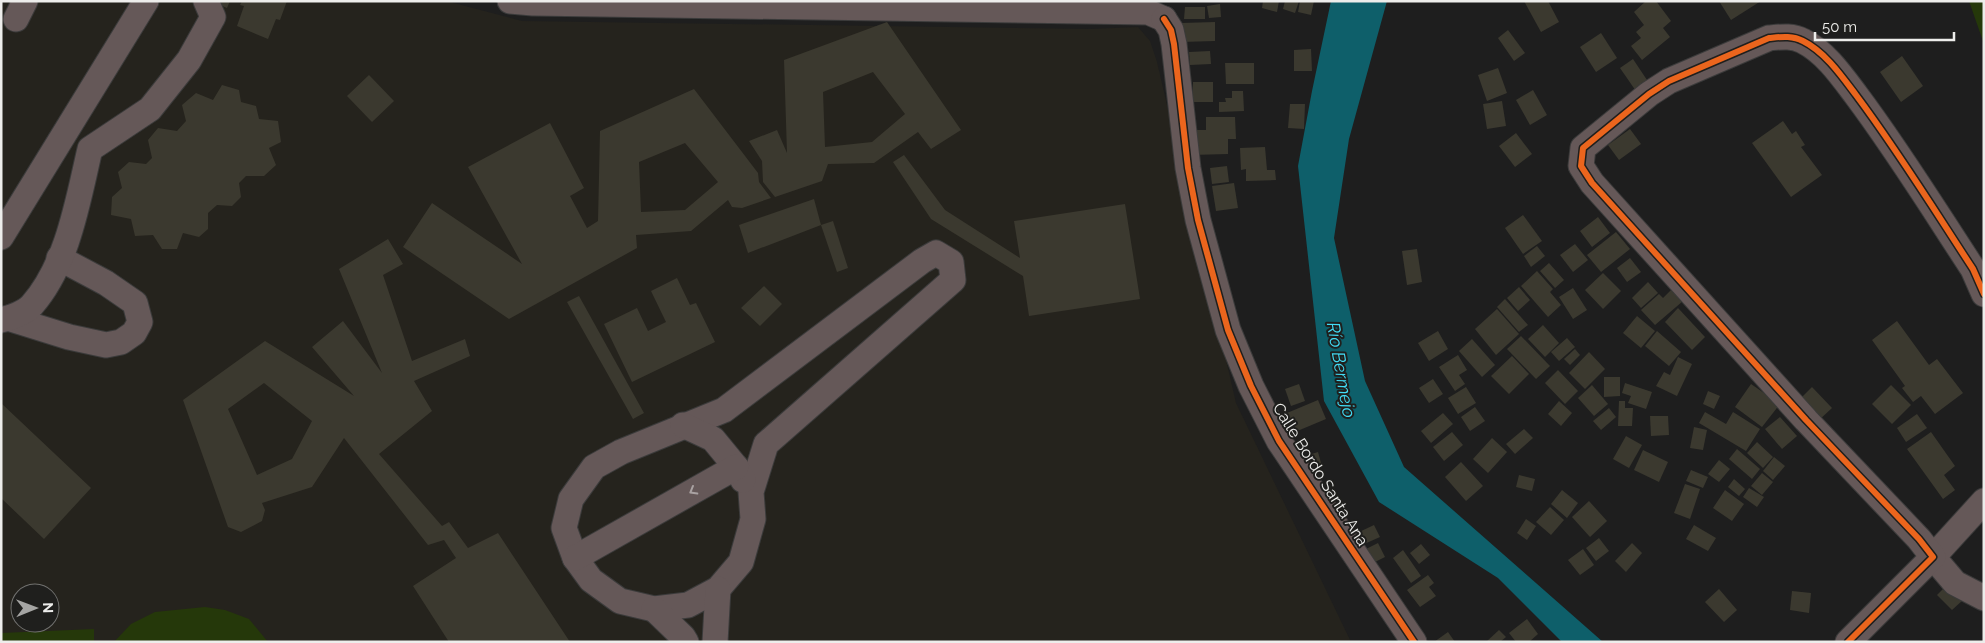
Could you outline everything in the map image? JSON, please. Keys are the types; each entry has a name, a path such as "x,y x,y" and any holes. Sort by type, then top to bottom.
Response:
{"street":[{"path":"41,172 90,149 150,109 189,60 213,17 206,1"},
{"path":"510,1 533,3 1148,12 1164,10"},
{"path":"1,237 41,172 137,4"},
{"name":"Calle Bordo Santa Ana","path":"1164,10 1174,44 1188,168 1198,220 1228,330 1248,378 1279,441 1414,642"},
{"path":"1984,294 1973,269 1879,125 1828,60 1803,41 1795,38 1769,38 1669,81 1649,94 1582,148 1581,166 1592,183 1806,420 1919,539 1955,583 1984,598"},
{"path":"5,319 31,306 50,279 71,230 90,149"},
{"path":"936,253 951,262 952,280 766,444 751,492 753,519 741,562 718,589 688,605 654,609 620,601 591,580 575,558 564,528 571,499 594,467 621,452 683,425 724,410 922,261 936,253"},
{"path":"5,319 106,345 121,342 134,333 140,322 135,302 106,283 59,258"},
{"path":"683,425 713,439 736,467 751,492"},
{"path":"575,558 736,467"},
{"path":"1848,642 1984,501"},
{"path":"715,642 718,589"},
{"path":"654,609 686,642"}],"shaded area":[{"path":"1,1 446,1 522,21 1091,29 1138,27 1150,41 1157,62 1236,403 1351,642 1,642"}],"green space":[{"path":"1969,1 1984,1 1984,44"},
{"path":"205,607 225,610 249,619 268,642 114,642 131,624 155,612"},
{"path":"94,629 94,642 1,642 1,633 60,633 60,630"}],"water":[{"name":"Río Bermejo","path":"1331,1 1387,1 1349,139 1334,238 1365,381 1404,467 1603,642 1562,642 1498,578 1379,502 1324,401 1298,166"}],"building":[{"path":"211,1 230,1 227,8"},
{"path":"242,1 287,1 280,20 276,19 268,39 237,26 244,6 240,5"},
{"path":"1263,1 1279,1 1277,12 1262,8"},
{"path":"1285,1 1299,1 1295,13 1283,9"},
{"path":"1300,1 1314,1 1311,15 1298,12"},
{"path":"1524,1 1548,1 1559,22 1541,32"},
{"path":"1646,1 1656,1 1671,21 1663,28 1670,37 1642,60 1631,46 1641,38 1636,32 1644,25 1634,12"},
{"path":"1719,1 1761,1 1731,20"},
{"path":"1220,4 1221,17 1209,18 1207,6"},
{"path":"1185,7 1205,7 1205,19 1184,19"},
{"path":"887,22 961,130 931,149 918,132 874,163 828,164 822,181 775,197 763,182 762,161 749,141 777,130 787,153 784,60","holes":["873,72 905,114 872,142 825,147 823,92"]},
{"path":"1215,22 1215,41 1181,42 1181,23"},
{"path":"1508,30 1525,53 1514,61 1498,38"},
{"path":"1601,33 1617,58 1596,72 1580,47"},
{"path":"1311,49 1312,71 1294,71 1294,50"},
{"path":"1210,51 1211,64 1190,65 1189,52"},
{"path":"1902,56 1923,86 1901,102 1880,72"},
{"path":"1633,59 1651,86 1638,94 1620,68"},
{"path":"1225,63 1254,63 1254,84 1226,84"},
{"path":"1498,68 1507,93 1487,101 1478,75"},
{"path":"369,75 394,101 372,122 347,96"},
{"path":"1193,82 1213,82 1213,102 1193,102"},
{"path":"222,85 239,90 241,102 256,106 259,119 278,121 281,142 269,148 276,165 264,176 246,176 239,183 241,197 232,206 217,205 208,213 208,229 199,237 183,233 177,249 162,249 153,235 135,236 131,219 111,215 112,197 122,188 118,172 129,162 146,164 152,158 148,140 158,128 177,131 186,121 182,105 196,93 213,100"},
{"path":"694,89 758,173 759,182 771,198 742,208 732,207 728,200 691,231 636,235 637,248 509,319 403,247 432,203 522,264 468,167 550,123 584,188 570,196 587,228 598,221 600,131","holes":["685,143 718,182 685,210 641,212 639,162"]},
{"path":"1533,90 1547,115 1530,125 1516,100"},
{"path":"1232,91 1243,91 1244,111 1219,112 1219,102 1226,102 1225,98 1232,98"},
{"path":"1502,101 1506,126 1487,129 1483,104"},
{"path":"1290,104 1305,104 1304,129 1288,128"},
{"path":"1206,117 1235,117 1236,139 1228,139 1228,154 1191,155 1191,130 1206,130"},
{"path":"1783,121 1792,134 1796,131 1805,145 1801,147 1822,175 1791,197 1752,143"},
{"path":"1630,129 1641,144 1619,160 1608,145"},
{"path":"1516,133 1532,154 1515,167 1499,146"},
{"path":"1265,147 1267,170 1275,170 1276,180 1246,181 1246,169 1241,170 1240,148"},
{"path":"904,155 945,210 1020,258 1014,221 1125,204 1140,299 1029,316 1023,276 931,219 893,162"},
{"path":"1227,166 1229,182 1212,184 1210,168"},
{"path":"1234,183 1238,208 1216,211 1212,186"},
{"path":"814,199 821,225 748,253 739,225"},
{"path":"1523,215 1542,241 1523,254 1505,228"},
{"path":"1598,217 1610,233 1592,247 1580,231"},
{"path":"833,221 848,268 837,272 821,225"},
{"path":"1616,232 1630,249 1601,272 1587,255"},
{"path":"388,239 403,264 383,275 412,361 465,339 470,356 414,381 432,411 379,454 442,526 449,522 468,548 498,533 570,642 449,642 413,586 456,558 444,540 428,545 344,438 312,487 262,503 265,510 262,521 241,532 228,527 183,400 265,341 354,396 312,347 343,321 382,373 339,269","holes":["264,383 312,421 292,459 257,475 228,409"]},
{"path":"1575,244 1588,260 1573,272 1560,255"},
{"path":"1537,246 1545,256 1531,267 1524,256"},
{"path":"1417,249 1422,282 1407,285 1402,251"},
{"path":"1630,258 1641,272 1627,282 1617,268"},
{"path":"1549,263 1564,280 1555,288 1540,271"},
{"path":"1537,271 1553,289 1550,292 1561,305 1548,317 1521,286"},
{"path":"1603,273 1621,291 1603,309 1585,290"},
{"path":"677,278 690,305 696,303 715,342 632,382 604,324 637,308 648,331 666,322 651,291"},
{"path":"1648,282 1658,293 1641,308 1632,298"},
{"path":"764,286 782,304 760,326 741,308"},
{"path":"1519,287 1530,300 1518,311 1507,298"},
{"path":"1573,288 1587,310 1573,319 1559,297"},
{"path":"1672,289 1683,301 1655,325 1641,310 1659,294 1663,298"},
{"path":"579,296 644,413 633,419 567,302"},
{"path":"1505,299 1528,325 1519,332 1497,307"},
{"path":"1678,308 1705,337 1692,350 1665,322"},
{"path":"1497,309 1519,334 1496,355 1475,329"},
{"path":"1637,316 1655,331 1641,348 1623,333"},
{"path":"1897,321 1929,365 1937,359 1963,393 1935,414 1921,396 1913,402 1902,388 1905,386 1872,340"},
{"path":"1543,325 1559,343 1545,357 1528,339"},
{"path":"1438,331 1448,349 1429,361 1418,343"},
{"path":"1657,331 1681,352 1669,366 1645,346"},
{"path":"1521,336 1550,366 1536,379 1507,349"},
{"path":"1567,338 1575,347 1559,361 1551,352"},
{"path":"1472,339 1495,365 1482,377 1459,351"},
{"path":"1575,349 1580,355 1570,365 1564,359"},
{"path":"1589,352 1605,369 1585,389 1569,373"},
{"path":"1458,355 1467,370 1459,375 1465,384 1455,391 1439,367"},
{"path":"1512,356 1529,374 1509,394 1491,376"},
{"path":"1678,357 1692,364 1677,396 1656,386 1664,372 1670,375"},
{"path":"1558,370 1578,391 1565,404 1545,383"},
{"path":"1604,377 1620,377 1620,396 1604,397"},
{"path":"1433,379 1443,394 1429,403 1419,388"},
{"path":"1625,383 1652,392 1646,409 1628,403 1631,396 1622,393"},
{"path":"1299,384 1305,401 1291,406 1285,389"},
{"path":"1751,384 1780,404 1762,427 1735,407"},
{"path":"1592,385 1608,404 1594,416 1578,398"},
{"path":"1891,385 1911,405 1892,424 1872,404"},
{"path":"1466,387 1476,403 1458,414 1448,398"},
{"path":"1812,387 1832,408 1818,421 1798,401"},
{"path":"1708,391 1720,396 1714,409 1703,404"},
{"path":"1318,400 1326,419 1295,432 1287,413"},
{"path":"1559,401 1572,413 1561,426 1548,414"},
{"path":"1619,401 1625,401 1625,408 1633,408 1632,426 1618,426"},
{"path":"1,403 91,488 44,539 1,498"},
{"path":"1475,407 1485,421 1470,431 1461,417"},
{"path":"1609,408 1616,417 1601,430 1593,421"},
{"path":"1705,412 1726,424 1733,412 1760,429 1746,451 1699,423"},
{"path":"1443,413 1453,424 1431,443 1421,431"},
{"path":"1917,414 1927,428 1906,442 1897,428"},
{"path":"1650,416 1668,416 1669,435 1651,436"},
{"path":"1780,417 1797,436 1782,449 1765,429"},
{"path":"1694,427 1707,430 1703,450 1690,448"},
{"path":"1524,429 1533,438 1515,454 1506,444"},
{"path":"1452,432 1463,445 1444,461 1433,447"},
{"path":"1931,432 1955,466 1944,475 1955,490 1943,499 1907,449"},
{"path":"1626,436 1642,445 1629,468 1613,459"},
{"path":"1492,438 1507,452 1488,473 1473,459"},
{"path":"1757,442 1773,457 1763,468 1747,453"},
{"path":"1737,449 1760,469 1752,479 1729,459"},
{"path":"1643,450 1668,462 1659,482 1634,470"},
{"path":"1318,452 1321,463 1303,469 1299,458"},
{"path":"1774,457 1785,466 1773,480 1763,471"},
{"path":"1719,460 1730,469 1719,482 1708,474"},
{"path":"1461,462 1483,486 1466,501 1445,477"},
{"path":"1691,470 1708,477 1703,488 1686,481"},
{"path":"1762,473 1773,482 1762,495 1751,486"},
{"path":"1519,475 1535,479 1532,491 1516,487"},
{"path":"1734,479 1745,489 1739,496 1728,487"},
{"path":"1685,484 1700,489 1690,519 1674,513"},
{"path":"1749,488 1764,497 1757,507 1743,497"},
{"path":"1562,490 1578,503 1567,518 1551,504"},
{"path":"1725,490 1744,504 1732,521 1713,508"},
{"path":"1589,501 1607,521 1590,537 1572,517"},
{"path":"1550,507 1564,520 1551,535 1536,522"},
{"path":"1526,519 1536,526 1527,540 1517,533"},
{"path":"1374,525 1380,537 1362,545 1357,533"},
{"path":"1694,525 1716,538 1708,551 1686,539"},
{"path":"1599,538 1609,551 1596,561 1586,548"},
{"path":"1378,543 1385,557 1369,565 1362,551"},
{"path":"1632,543 1642,553 1626,572 1615,561"},
{"path":"1421,544 1430,555 1419,564 1410,553"},
{"path":"1583,549 1594,565 1580,575 1568,560"},
{"path":"1403,550 1421,576 1411,583 1393,558"},
{"path":"1428,575 1434,583 1429,587 1436,596 1420,607 1407,590"},
{"path":"1947,585 1963,600 1952,610 1937,595"},
{"path":"1719,589 1737,610 1724,622 1705,602"},
{"path":"1792,591 1811,593 1809,613 1790,610"},
{"path":"1527,619 1538,634 1529,642 1516,642 1509,633"},
{"path":"1499,630 1506,637 1500,642 1486,642"},
{"path":"1448,632 1455,642 1434,642"}],"cycle path":[{"path":"1164,19 1171,30 1174,44 1188,168 1198,220 1228,330 1251,386 1279,441 1414,642"},
{"path":"1848,642 1933,557 1919,539 1806,420 1592,183 1581,166 1583,148 1649,94 1669,81 1769,38 1786,37 1799,39 1818,51 1832,65 1872,116 1973,269 1984,294"}]}
